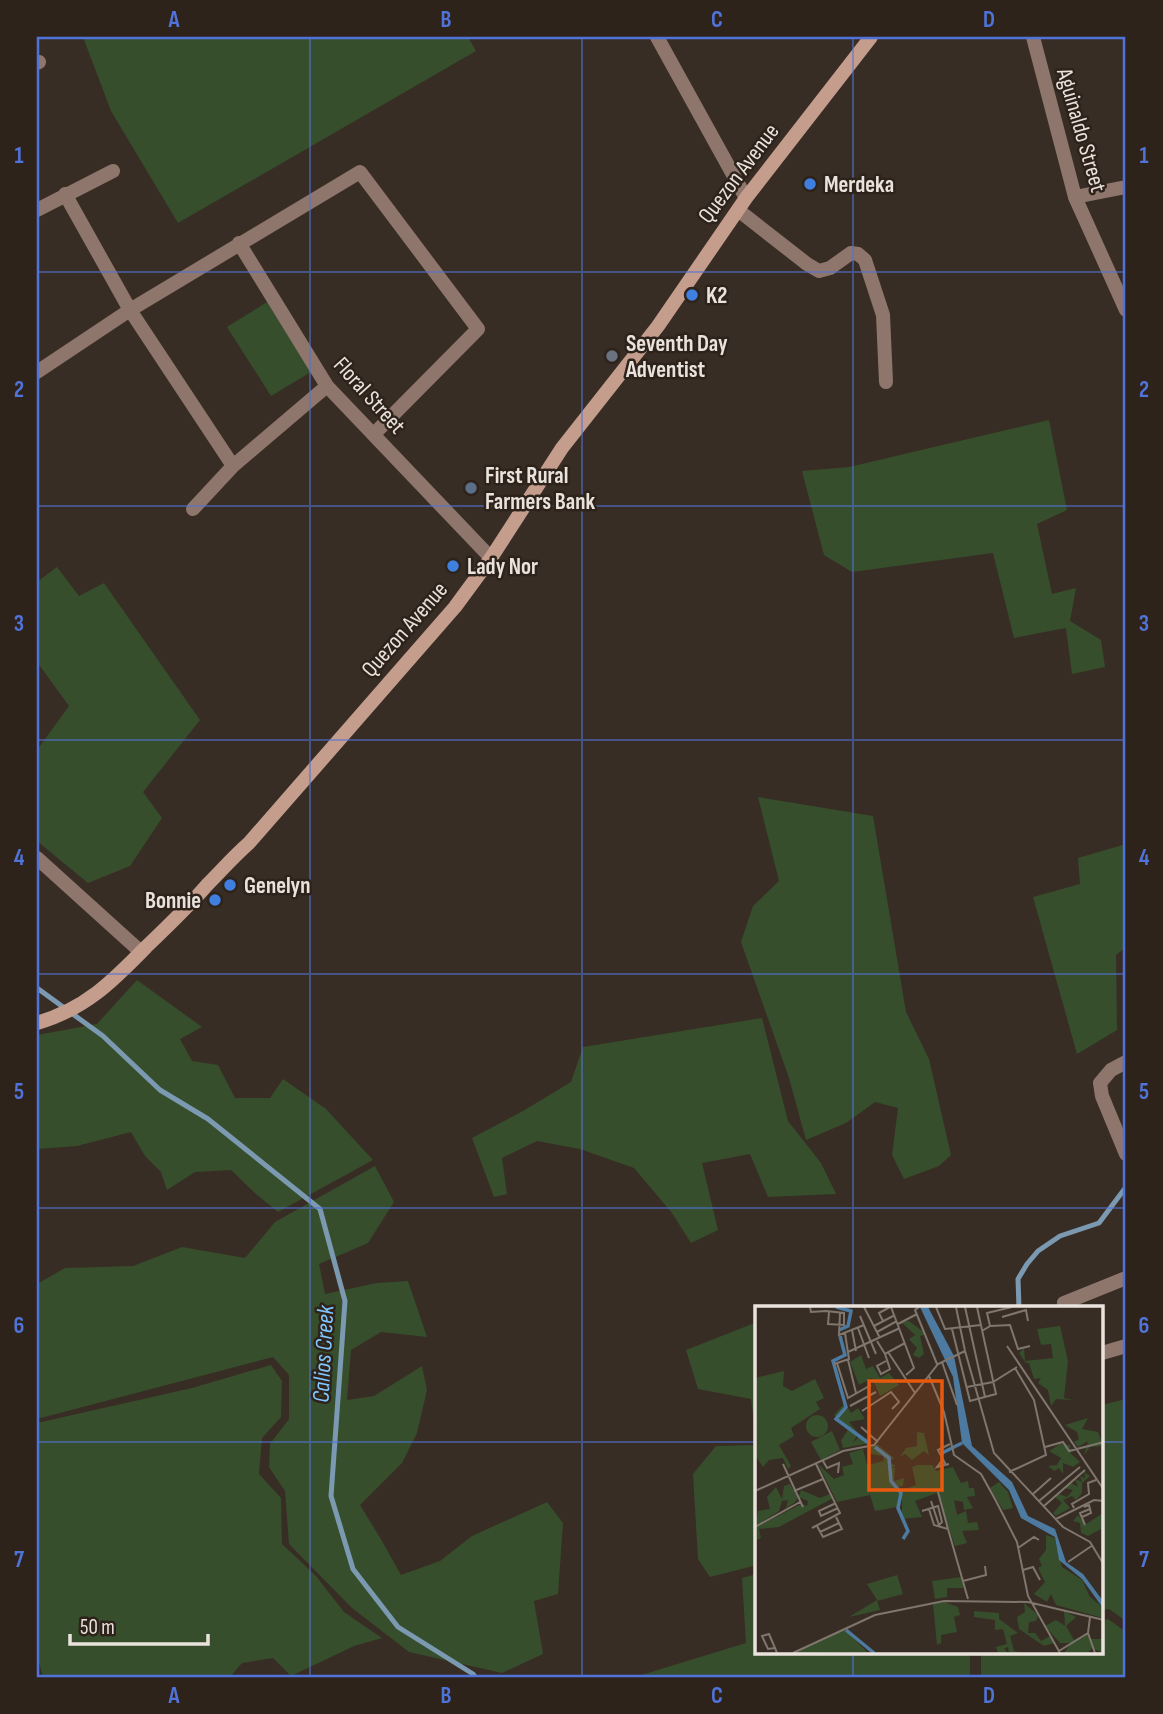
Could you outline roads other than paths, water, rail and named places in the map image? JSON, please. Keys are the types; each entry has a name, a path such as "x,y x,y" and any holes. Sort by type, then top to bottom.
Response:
{"main road":[{"name":"Quezon Avenue","path":"37,1023 55,1018 107,986 248,843 455,607 491,558 562,449 658,326 742,204 871,37"}],"street":[{"path":"657,37 742,204 807,264 819,271 830,268 851,253 858,254 865,260 883,315 886,382"},
{"name":"Aguinaldo Street","path":"1033,37 1075,197 1126,310"},
{"path":"37,210 113,171"},
{"path":"37,372 239,243 360,172 478,329 374,435"},
{"path":"1075,197 1126,187"},
{"path":"65,194 131,310 233,466"},
{"name":"Floral Street","path":"239,243 327,386 491,558"},
{"path":"193,509 233,466 327,386"},
{"path":"37,858 141,952"},
{"path":"1126,1062 1111,1070 1100,1083 1102,1096 1126,1154"},
{"path":"1065,1306 1064,1303 1126,1278"},
{"path":"1104,1352 1126,1346"}],"waterway":[{"name":"Calios Creek","path":"37,988 103,1036 160,1090 208,1119 320,1209 345,1301 331,1496 353,1569 398,1627 475,1677"},
{"path":"1019,1306 1018,1279 1038,1251 1060,1236 1099,1223 1126,1187"}],"place":[{"name":"Merdeka","path":"810,184"},
{"name":"K2","path":"692,295"},
{"name":"Seventh Day Adventist","path":"612,356"},
{"name":"First Rural Farmers Bank","path":"471,488"},
{"name":"Lady Nor","path":"453,566"},
{"name":"Genelyn","path":"230,885"},
{"name":"Bonnie","path":"215,900"}]}
